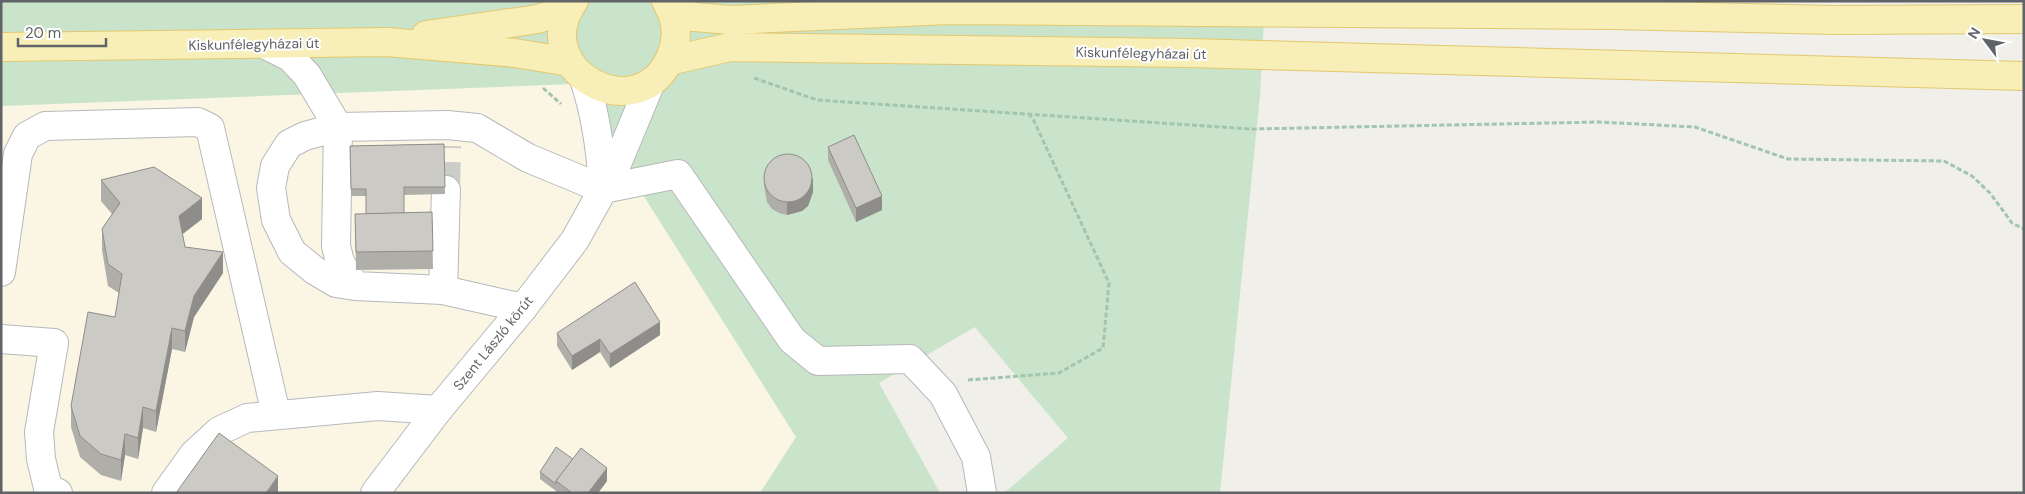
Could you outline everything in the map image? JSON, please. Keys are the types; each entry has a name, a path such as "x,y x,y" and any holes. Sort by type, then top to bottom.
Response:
{"main road":[{"path":"668,4 694,17 731,20 949,10 1613,15 1706,9 1835,20 2024,19"},
{"path":"651,82 662,73 675,48 675,20 668,4"},
{"path":"571,5 564,22 563,36 565,49 577,70"},
{"name":"Kiskunfélegyházai út","path":"387,42 472,27 538,19 571,5"},
{"name":"Kiskunfélegyházai út","path":"1,47 387,42 523,54 577,70 605,89 617,91 640,87 651,82"},
{"name":"Kiskunfélegyházai út","path":"669,61 730,47 1188,53 2024,76"}],"street":[{"path":"264,44 290,57 308,75 338,127 336,246 340,262 355,286"},
{"path":"577,70 593,105 598,132 603,189"},
{"name":"Szent László körút","path":"375,493 438,410 523,308 575,240 616,166 651,82"},
{"path":"1,272 18,154 27,136 45,126 198,122 210,128 276,414"},
{"path":"523,308 443,290 355,286 336,283 314,270 292,252 276,220 271,188 274,166 288,144 305,136 338,127 447,136 477,128 528,158 603,189 678,174 792,340 818,361 910,359 942,394 976,458 982,493"},
{"path":"443,290 446,190"},
{"path":"1,339 54,343 39,432 41,460 47,491"},
{"path":"166,493 194,454 219,432 247,418 378,406 438,410"}],"path":[{"path":"748,76 817,100 1251,129 1600,122 1694,127 1788,159 1944,161 1972,176 1990,193 2012,223 2024,229"},
{"path":"932,383 1059,373 1103,348 1108,283 1034,121 1029,114"}],"shaded area":[{"path":"573,84 796,437 760,493 1,493 1,106"}],"green space":[{"path":"1,1 1265,1 1260,95 1220,493 1004,493 1068,438 975,327 879,383 940,493 760,493 796,437 573,84 1,106"}],"building":[{"path":"854,135 882,196 856,208 828,147"},
{"path":"444,144 445,187 404,187 404,213 366,214 366,189 351,189 350,146"},
{"path":"788,154 797,156 805,161 810,169 812,178 810,187 805,195 797,200 788,202 779,200 771,195 766,187 764,178 766,169 771,161 779,156"},
{"path":"154,167 202,198 179,216 185,247 223,252 194,296 185,331 172,328 156,411 143,407 138,438 125,434 121,460 101,454 80,436 71,406 88,312 115,317 122,274 108,264 102,229 120,203 101,180"},
{"path":"432,212 433,251 356,252 355,214"},
{"path":"635,282 660,322 610,354 600,339 572,356 557,333"},
{"path":"219,433 278,476 266,493 176,493"},
{"path":"556,447 573,459 556,481 556,484 540,472"},
{"path":"581,448 607,468 588,493 572,493 556,481"}],"tunnel":[{"path":"446,190 447,146"}]}
